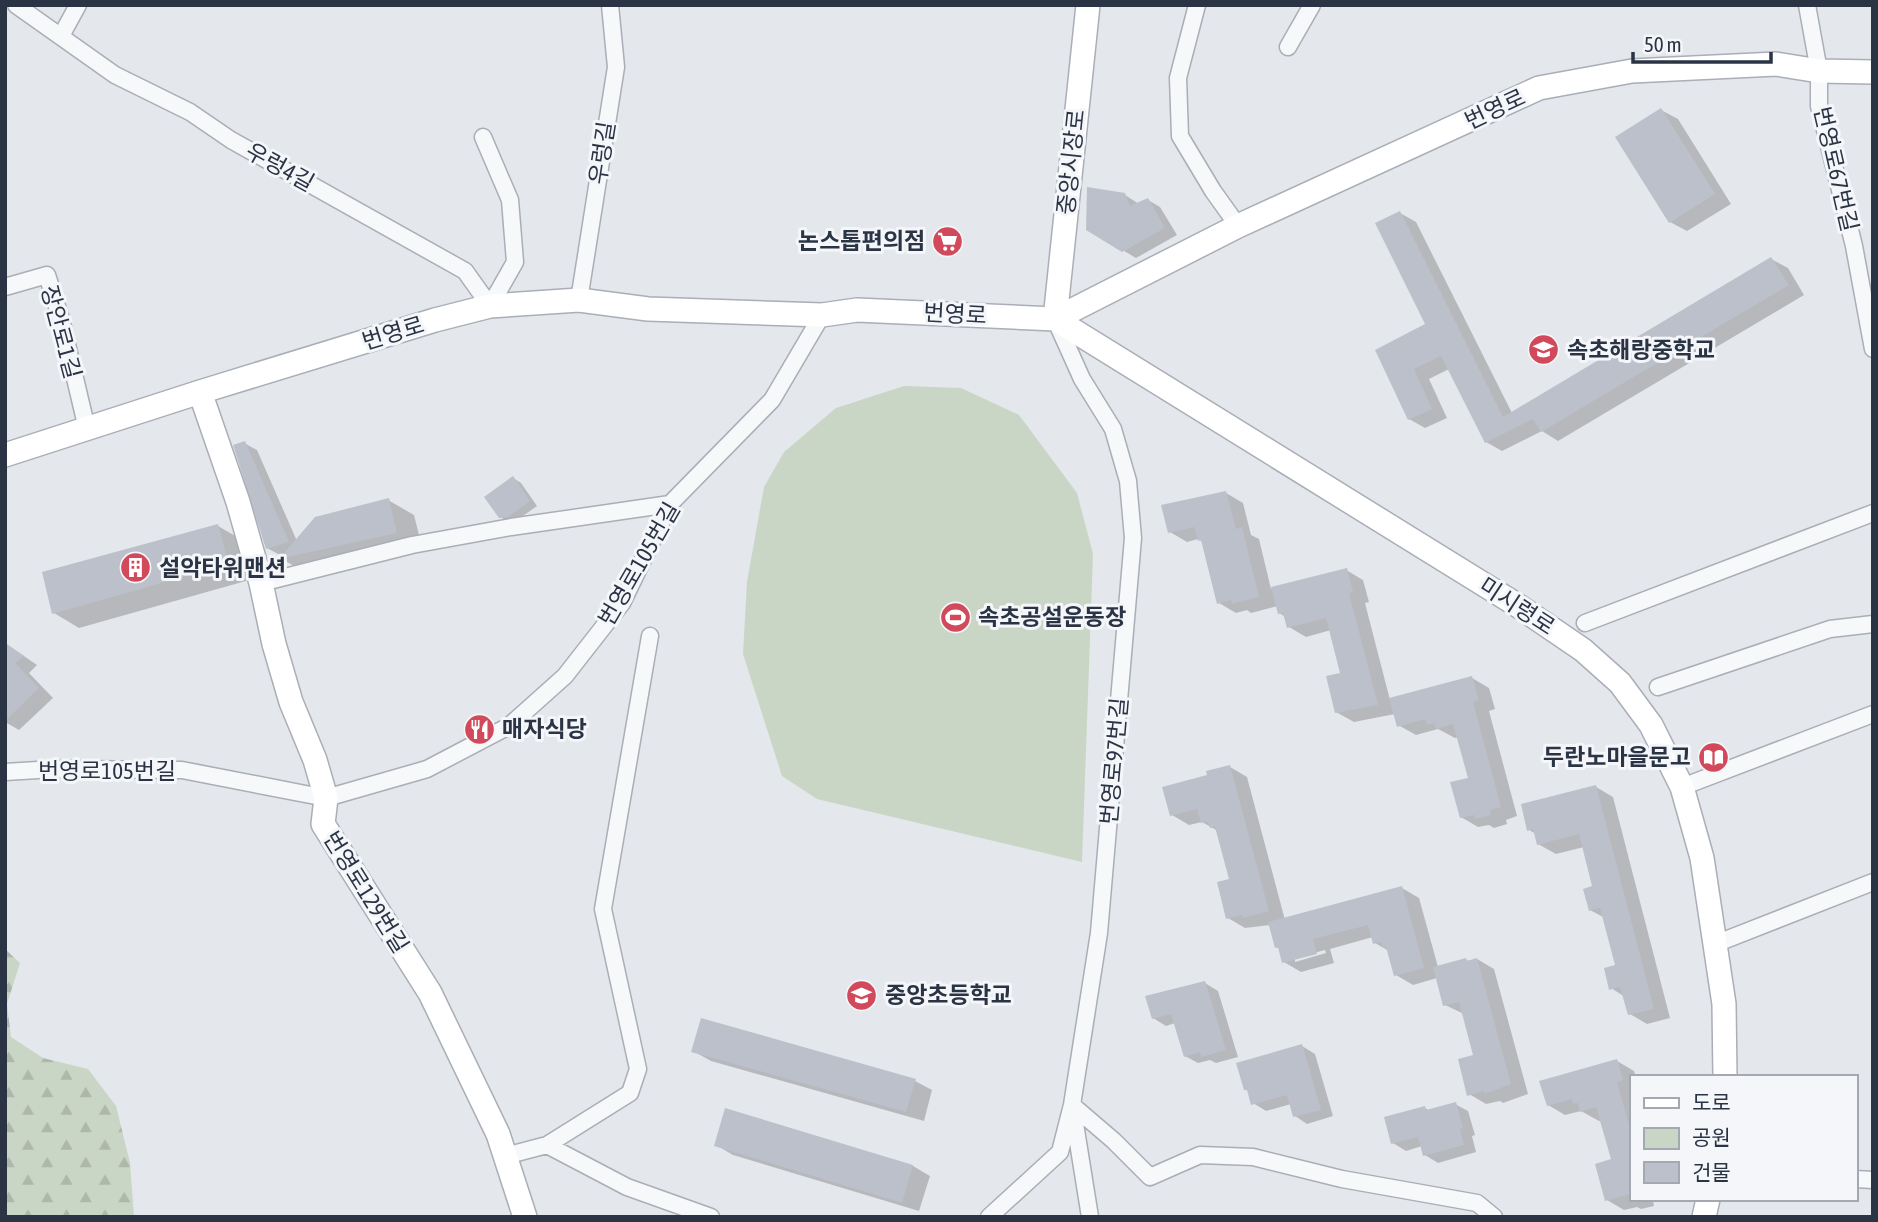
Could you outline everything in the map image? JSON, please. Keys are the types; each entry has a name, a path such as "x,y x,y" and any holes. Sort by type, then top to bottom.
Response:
{"main road":[{"name":"중앙시장로","path":"1055,319 1088,5"},
{"name":"번영로","path":"5,455 200,392 435,320 490,306 579,300 648,309 822,315 857,310 1055,319 1238,226 1539,88 1632,71 1776,64 1819,71 1873,72"},
{"name":"미시령로","path":"1055,319 1140,369 1505,597 1583,650 1620,683 1651,725 1682,787 1702,858 1724,1004 1725,1075"},
{"name":"번영로129번길","path":"200,392 238,502 261,583 277,656 326,798 323,824 430,993 498,1134 525,1217"}],"street":[{"name":"우렁4길","path":"16,5 115,75 190,113 231,140 465,271 490,306"},
{"path":"61,36 78,5"},
{"name":"우렁길","path":"579,300 616,67 611,5"},
{"path":"1197,5 1178,78 1180,136 1238,226"},
{"path":"1288,47 1312,5"},
{"name":"번영로67번길","path":"1807,5 1819,71 1819,106 1854,246 1872,344"},
{"path":"482,137 510,200 515,262 490,306"},
{"name":"장안로1길","path":"5,287 47,275 61,319 87,429"},
{"name":"번영로105번길","path":"5,772 54,769 183,770 326,798 428,769 509,726 565,676 622,603 670,504 772,400 822,315"},
{"name":"번영로97번길","path":"1055,319 1082,380 1113,429 1128,481 1133,538 1099,933 1072,1105 1090,1217"},
{"path":"261,583 412,545 511,527 670,504"},
{"path":"1585,622 1873,513"},
{"path":"1658,687 1830,629 1873,624"},
{"path":"505,1156 547,1145 630,1093 638,1069 603,909 650,636"},
{"path":"1682,787 1873,714"},
{"path":"1715,944 1873,882"},
{"path":"989,1217 1060,1152 1072,1105 1150,1177 1200,1155 1253,1157 1342,1179 1477,1203 1494,1217"},
{"path":"547,1145 627,1187 711,1217"}],"green space":[{"path":"904,386 961,388 1019,415 1077,493 1093,554 1082,862 817,799 782,776 743,654 747,582 764,487 784,452 836,408"},
{"path":"5,949 20,963 7,1004 11,1037 43,1058 88,1069 116,1106 130,1163 134,1217 5,1217"}],"building":[{"path":"1661,108 1715,194 1669,223 1615,137"},
{"path":"1087,187 1125,193 1130,206 1148,198 1165,228 1122,252 1086,230"},
{"path":"1400,211 1503,417 1771,257 1789,285 1541,432 1533,419 1485,443 1441,356 1414,369 1432,409 1408,420 1375,350 1425,324 1375,223"},
{"path":"245,441 289,542 266,549 233,445"},
{"path":"513,476 530,501 508,517 499,518 484,497"},
{"path":"1226,491 1236,529 1242,527 1259,597 1232,604 1231,600 1217,604 1201,540 1198,541 1194,527 1168,533 1161,505"},
{"path":"389,498 397,533 279,559 315,517"},
{"name":"설악타워맨션","path":"218,524 229,564 52,614 42,572"},
{"path":"1347,568 1353,592 1349,593 1378,705 1335,713 1326,676 1340,673 1326,618 1287,628 1283,613 1278,614 1271,587"},
{"path":"5,643 24,656 15,663 39,688 5,721"},
{"path":"1472,676 1479,700 1473,702 1501,807 1490,810 1491,815 1475,819 1474,815 1460,818 1450,782 1468,778 1453,724 1436,729 1434,723 1427,725 1425,719 1397,727 1389,698"},
{"path":"1230,765 1269,911 1243,918 1242,915 1226,919 1217,882 1229,879 1215,827 1210,828 1208,822 1201,823 1197,809 1170,816 1162,787 1207,775 1206,771"},
{"path":"1596,785 1654,1009 1628,1015 1620,987 1609,990 1604,968 1615,965 1600,908 1589,911 1583,889 1592,886 1579,834 1537,845 1533,829 1527,831 1521,804"},
{"path":"1402,886 1424,968 1394,976 1386,947 1383,948 1381,942 1373,944 1368,925 1313,939 1317,954 1282,963 1268,922"},
{"path":"1466,958 1467,961 1477,958 1511,1084 1485,1094 1484,1091 1467,1096 1458,1059 1473,1055 1459,1002 1443,1006 1433,967"},
{"path":"1205,981 1226,1050 1201,1057 1200,1052 1184,1057 1171,1014 1152,1019 1145,996"},
{"path":"701,1018 916,1079 906,1112 691,1052"},
{"path":"1302,1044 1321,1110 1293,1117 1287,1095 1251,1105 1236,1063"},
{"path":"1617,1059 1623,1080 1617,1082 1630,1128 1630,1194 1605,1201 1595,1164 1611,1159 1596,1107 1580,1112 1578,1103 1573,1104 1572,1099 1547,1106 1539,1081"},
{"path":"1456,1102 1463,1128 1460,1129 1464,1145 1423,1156 1418,1137 1391,1144 1384,1117 1425,1106 1426,1110"},
{"path":"725,1108 913,1165 902,1203 714,1146"}],"place":[{"name":"논스톱편의점","path":"948,241"},
{"name":"속초해랑중학교","path":"1544,350"},
{"name":"설악타워맨션","path":"136,568"},
{"name":"속초공설운동장","path":"955,617"},
{"name":"매자식당","path":"479,729"},
{"name":"두란노마을문고","path":"1714,757"},
{"name":"중앙초등학교","path":"862,995"}]}
